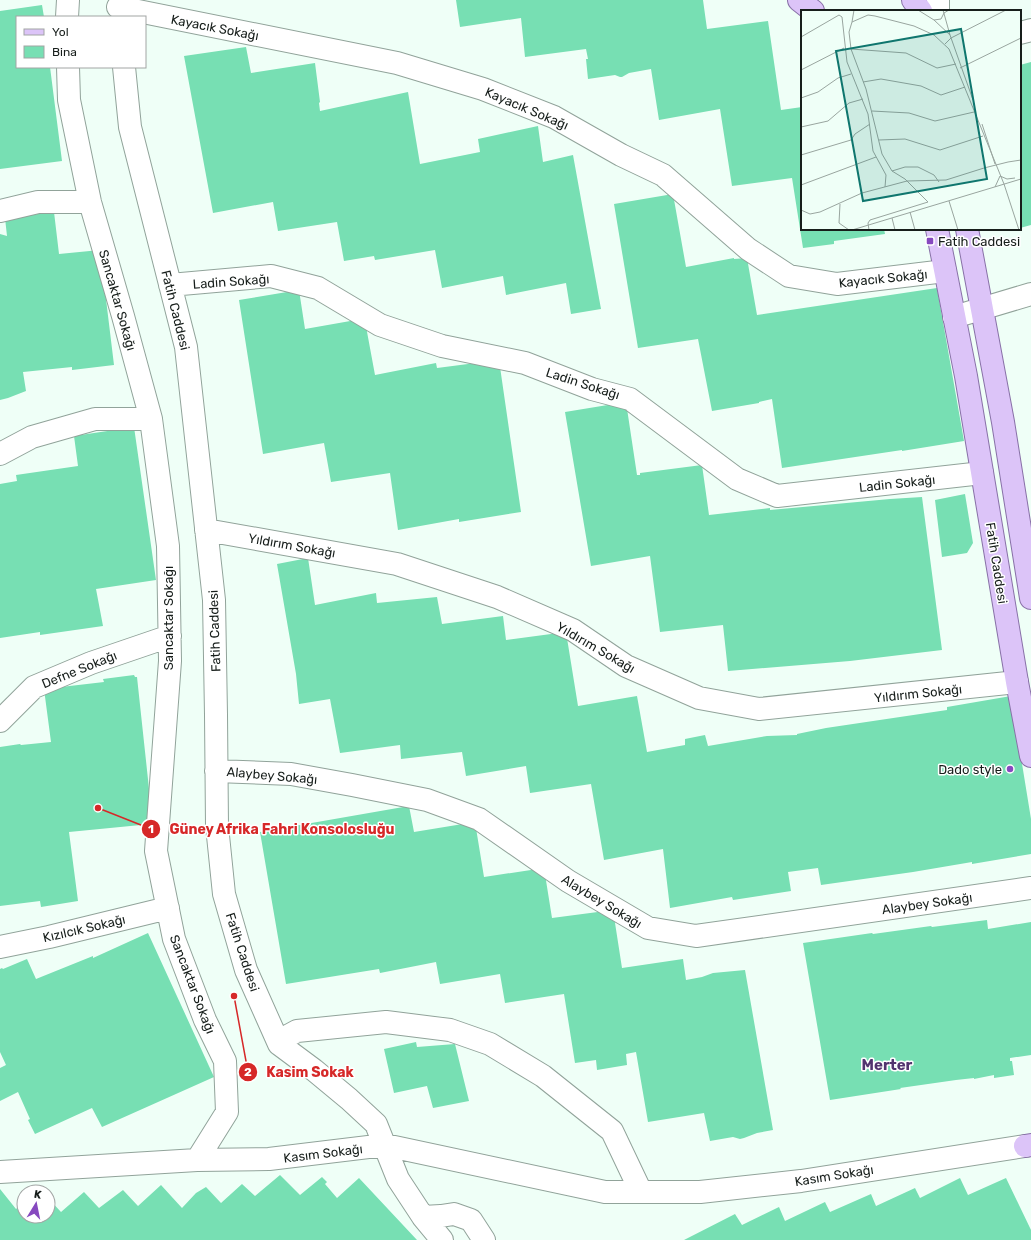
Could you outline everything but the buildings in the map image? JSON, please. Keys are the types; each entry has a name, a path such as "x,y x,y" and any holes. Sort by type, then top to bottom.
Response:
{"main road":[{"path":"799,0 812,10"},
{"path":"914,0 920,10"},
{"name":"Fatih Caddesi","path":"937,230 966,376 1017,682 1031,756"},
{"path":"967,230 1028,555 1031,598"}],"street":[{"path":"67,16 68,0"},
{"name":"Kayacık Sokağı","path":"119,8 397,63 484,89 540,111 554,117 620,155 663,175 748,249 790,276 837,284 945,271"},
{"path":"1021,33 1031,30"},
{"name":"Sancaktar Sokağı","path":"68,68 69,100 90,202 151,419 168,546 170,661 156,851 174,939 206,1020 225,1061 227,1112 197,1160"},
{"name":"Fatih Caddesi","path":"124,68 130,127 186,347 214,600 217,826 224,894 246,970 279,1044 314,1070 376,1124 398,1179 423,1217 442,1240"},
{"path":"0,211 38,202 90,202"},
{"name":"Ladin Sokağı","path":"170,285 271,276 318,288 380,325 442,346 525,363 592,389 630,399 737,479 777,496 982,473"},
{"path":"954,317 1031,294"},
{"path":"0,454 32,437 95,418 151,419"},
{"name":"Yıldırım Sokağı","path":"206,530 397,564 497,597 573,630 626,666 699,698 759,709 1017,682"},
{"name":"Defne Sokağı","path":"0,721 34,687 91,663 170,636"},
{"name":"Alaybey Sokağı","path":"216,771 291,774 352,784 427,800 479,819 568,881 648,928 696,936 1031,888"},
{"name":"Kızılcık Sokağı","path":"0,947 49,937 168,908"},
{"path":"279,1044 286,1037 297,1031 386,1022 450,1030 490,1044 543,1076 612,1131 641,1192"},
{"name":"Kasım Sokağı","path":"0,1172 197,1160 269,1159 385,1146 605,1192 700,1192 801,1181 1029,1145"},
{"path":"423,1217 454,1214 471,1220 484,1240"}],"place":[{"name":"Fatih Caddesi","path":"930,241"},
{"name":"Dado style","path":"1010,769"},
{"name":"Güney Afrika Fahri Konsolosluğu","path":"98,808"},
{"name":"Kasim Sokak","path":"234,996"}],"district":[{"name":"Merter","path":"887,1065"}]}
